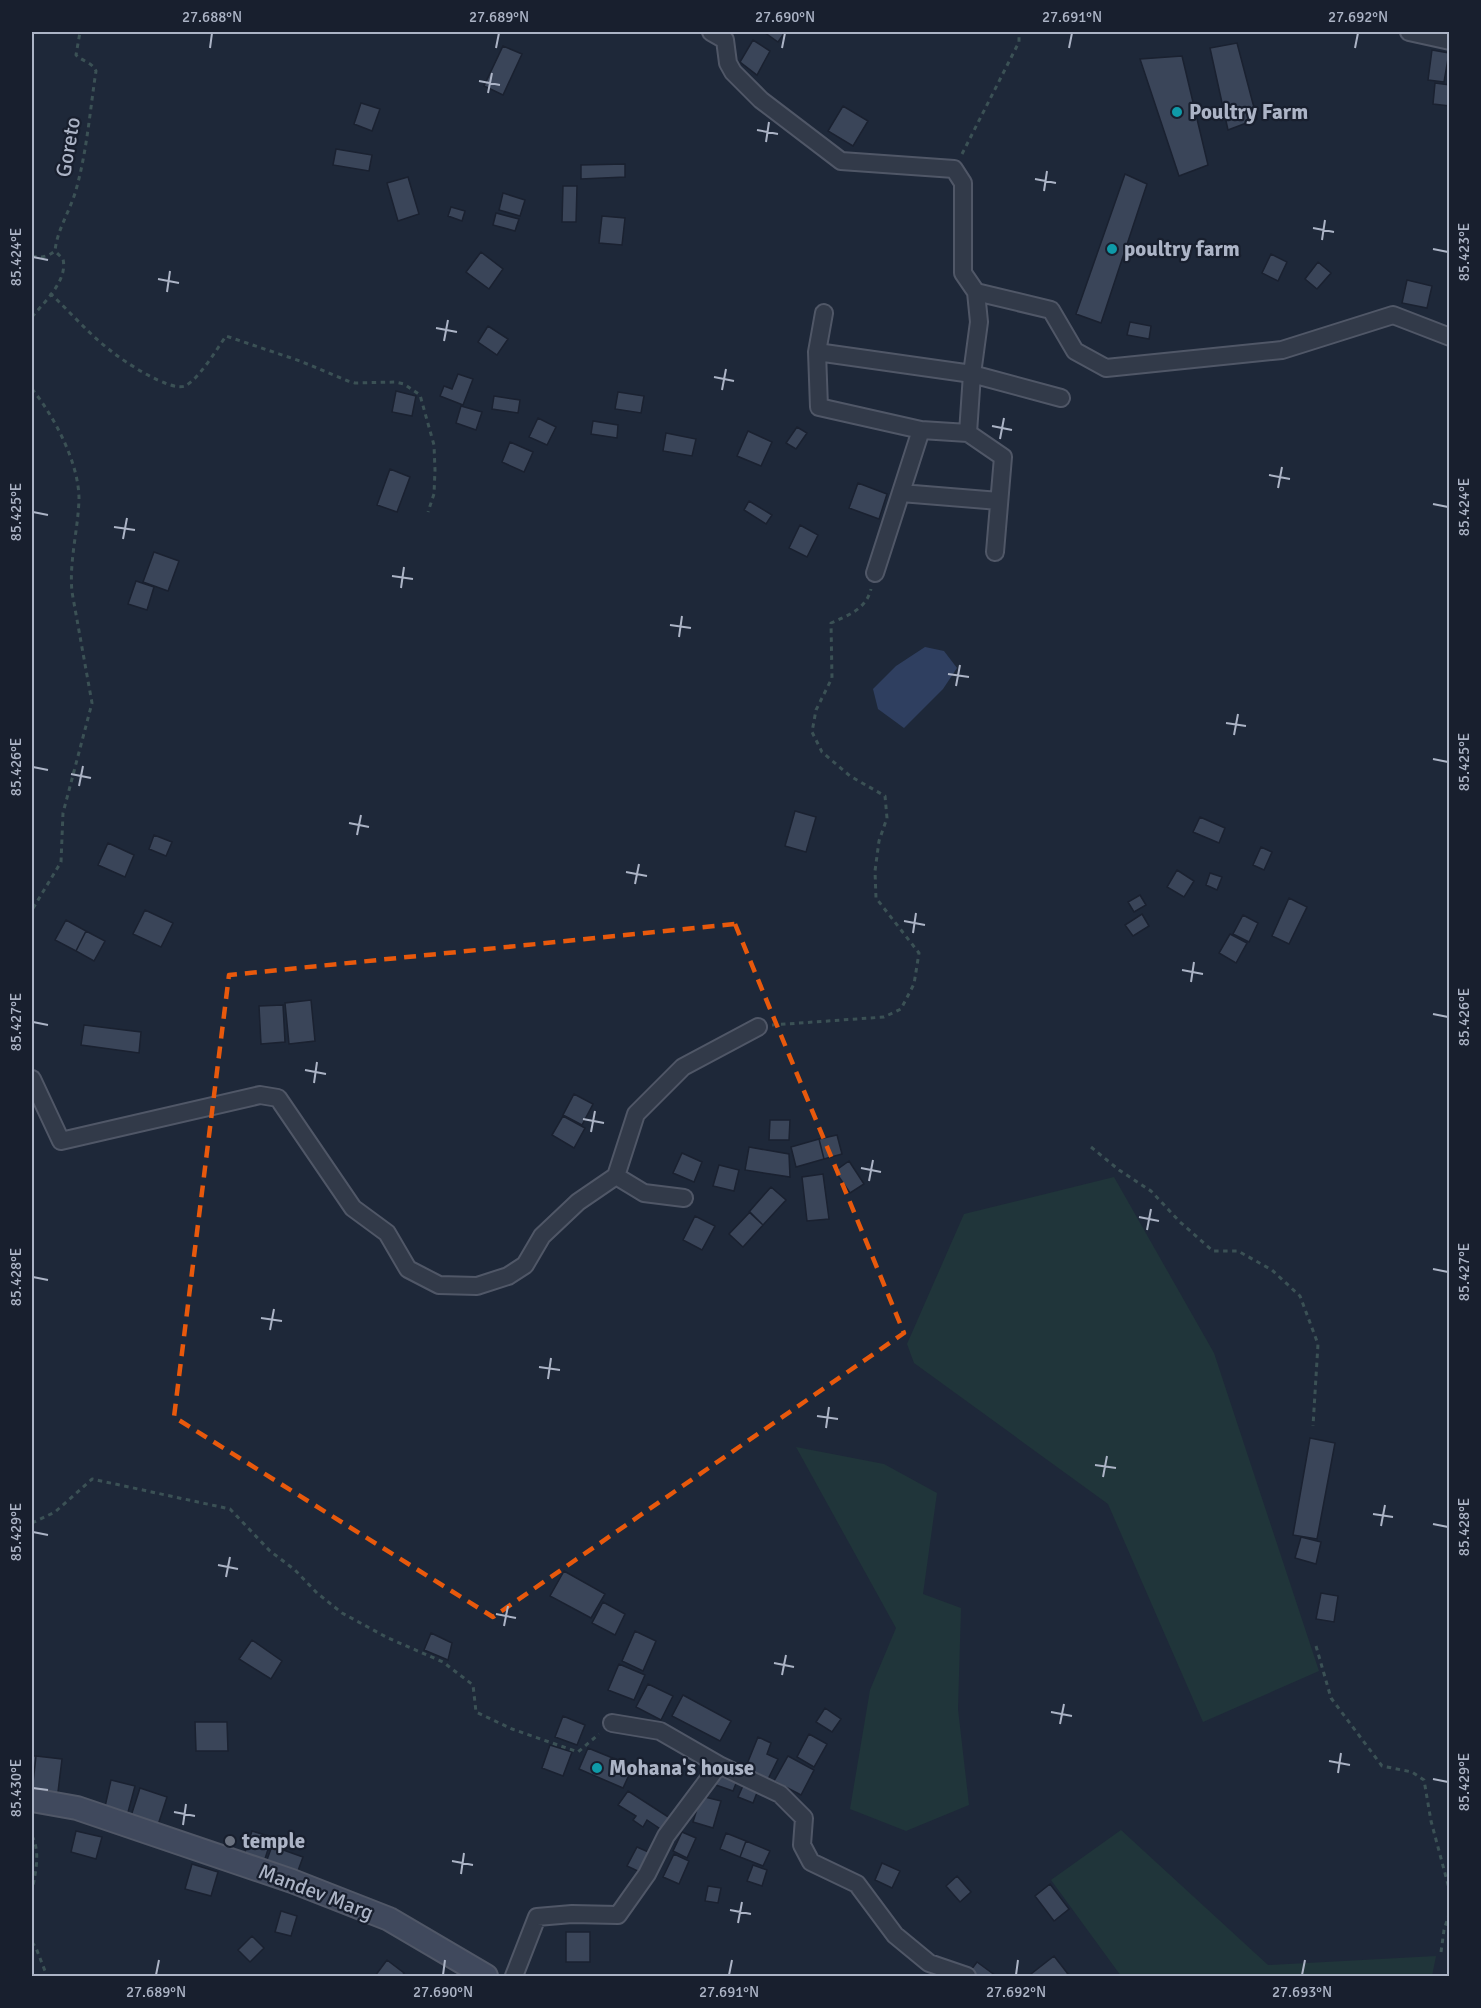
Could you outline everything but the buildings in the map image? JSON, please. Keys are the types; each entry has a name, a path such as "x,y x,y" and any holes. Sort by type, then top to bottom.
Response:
{"main road":[{"name":"Mandev Marg","path":"32,1800 77,1808 292,1881 389,1919 486,1977"}],"street":[{"path":"1409,32 1449,41"},
{"path":"724,34 728,63 733,72 761,100 841,161 954,169 963,183 963,273 976,292 979,322 972,374 968,433"},
{"path":"976,292 1051,310 1075,351 1106,368 1282,350 1393,315 1449,337"},
{"path":"824,313 817,352 819,407 921,430 968,433 1003,457 995,552"},
{"path":"817,352 972,374 1061,398"},
{"path":"875,573 921,430"},
{"path":"902,493 999,501"},
{"path":"32,1079 61,1141 260,1095 278,1098 353,1208 387,1233 408,1269 439,1285 477,1286 508,1275 525,1265 542,1236 578,1202 616,1176 636,1114 683,1067 758,1027"},
{"path":"616,1176 644,1193 684,1198"},
{"path":"612,1723 660,1731 719,1765 780,1794 804,1818 802,1845 811,1862 857,1884 896,1935 929,1963 968,1977"},
{"path":"514,1977 537,1917 572,1914 618,1915 647,1874 666,1836 719,1765"}],"path":[{"name":"Goreto","path":"55,251 56,241 75,192 82,165 96,71 89,62 76,55 80,32"},
{"path":"954,169 1018,42 1019,32"},
{"path":"32,255 48,256 55,251 63,259 65,266 63,273 32,317"},
{"path":"50,293 111,351 146,373 176,387 182,387 191,382 226,336 300,361 355,383 385,381 404,384 420,395 434,445 434,494 428,512"},
{"path":"32,389 54,424 73,462 77,482 79,499 70,574 92,703 63,813 61,862 32,910"},
{"path":"758,1027 884,1017 901,1009 914,984 919,953 876,898 875,871 879,841 887,818 885,796 850,776 822,752 812,732 816,710 832,678 831,623 853,614 868,601 875,573"},
{"path":"1091,1147 1119,1170 1151,1191 1180,1222 1213,1251 1238,1251 1272,1270 1300,1296 1318,1344 1313,1426"},
{"path":"32,1523 55,1512 92,1479 230,1509 270,1551 295,1570 317,1593 342,1613 388,1638 443,1662 473,1685 476,1712 512,1730 578,1752 612,1723"},
{"path":"1316,1646 1331,1698 1382,1766 1412,1772 1424,1780 1431,1821 1449,1892"},
{"path":"32,1836 36,1843 37,1857 32,1892"},
{"path":"1441,1952 1449,1911"},
{"path":"32,1942 47,1977"}],"highlighted area":[{"path":"735,924 904,1333 493,1617 174,1417 229,975"}],"green space":[{"path":"1114,1177 1214,1353 1319,1671 1203,1722 1108,1504 914,1363 907,1344 964,1214"},
{"path":"796,1447 884,1464 937,1493 923,1594 961,1608 958,1709 969,1805 906,1831 850,1809 870,1690 896,1628"},
{"path":"1121,1830 1268,1965 1436,1956 1432,1976 1121,1976 1051,1880"}],"water":[{"path":"925,647 944,651 957,668 943,689 904,728 878,709 873,689 896,666"}],"place":[{"name":"Poultry Farm","path":"1177,112"},
{"name":"poultry farm","path":"1112,249"},
{"name":"Mohana's house","path":"597,1768"},
{"name":"temple","path":"230,1841"}]}
